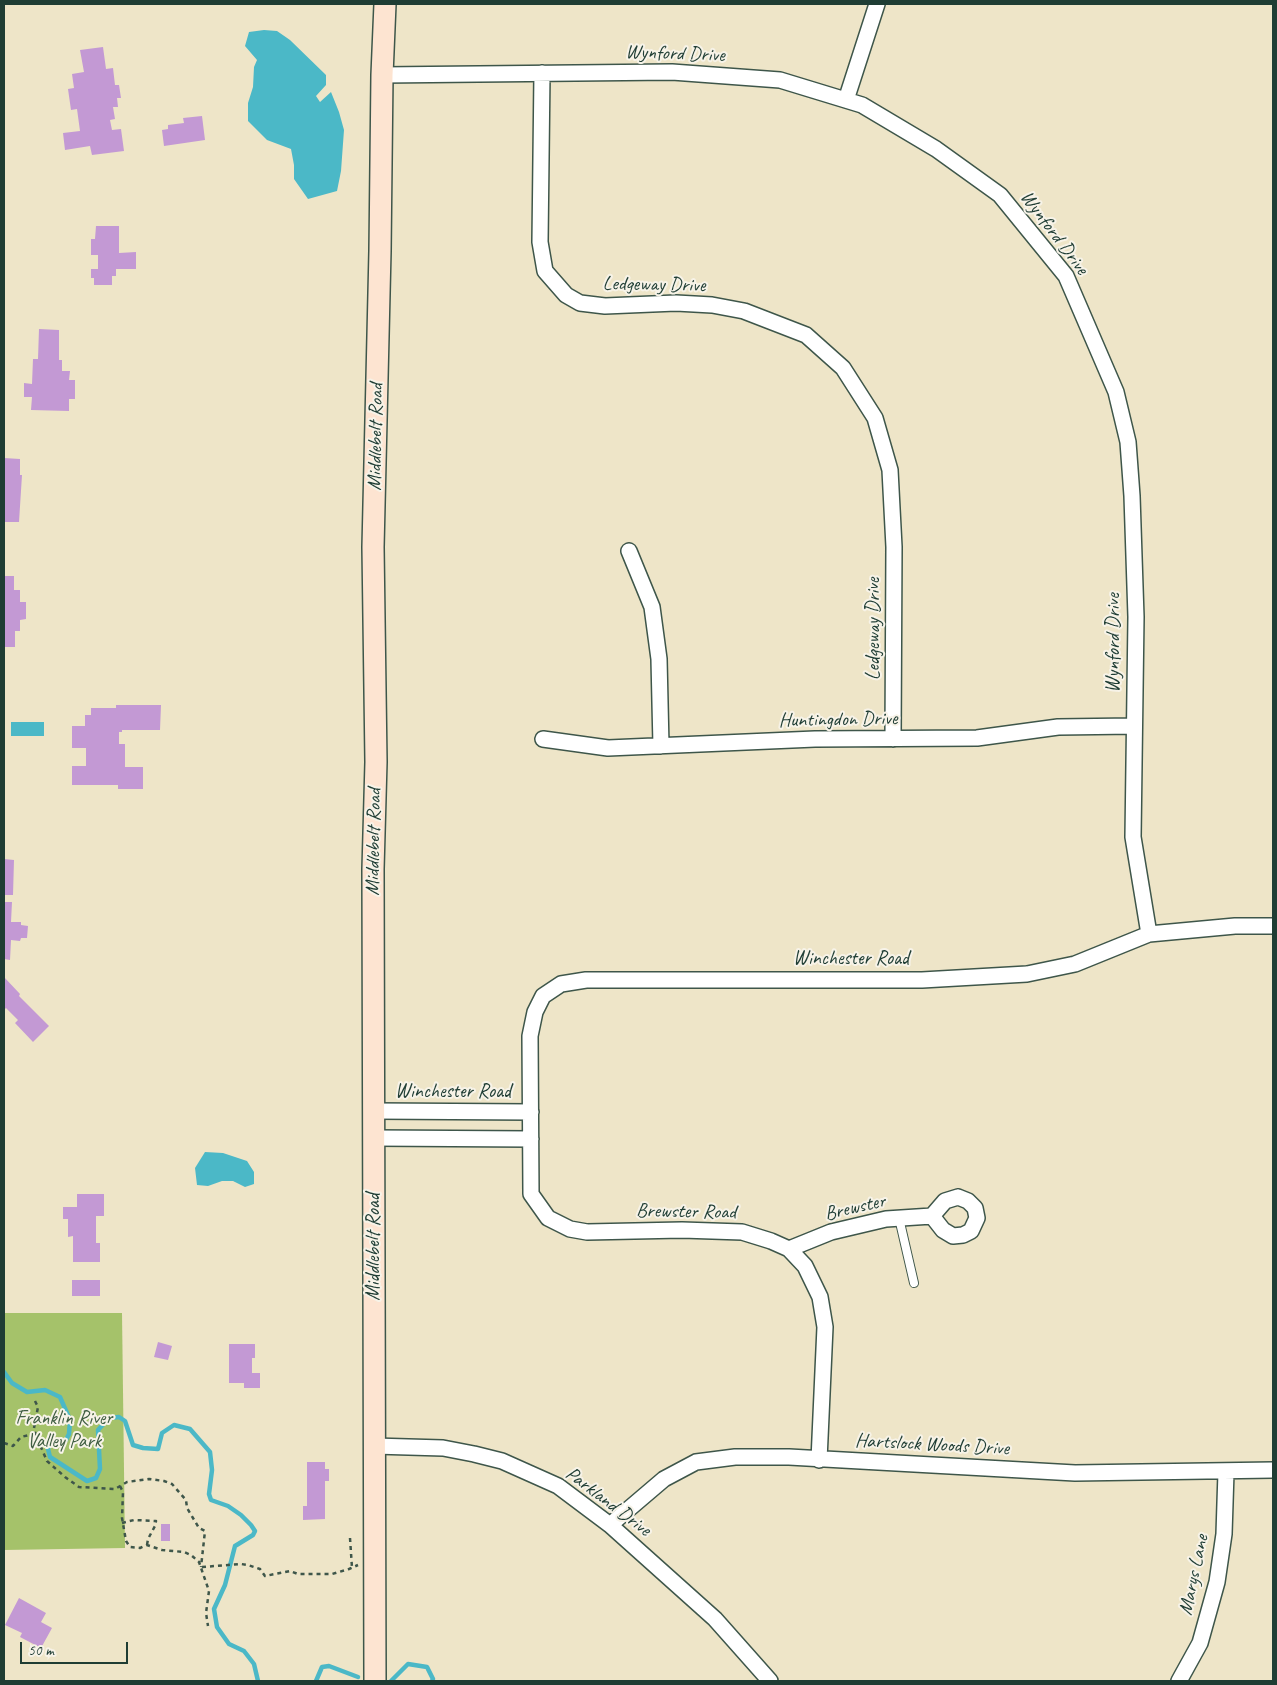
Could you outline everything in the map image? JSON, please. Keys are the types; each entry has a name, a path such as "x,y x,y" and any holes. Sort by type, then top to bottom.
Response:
{"street":[{"name":"Middlebelt Road","path":"374,1681 373,868 376,762 373,547 385,4"},
{"path":"846,100 877,4"},
{"name":"Wynford Drive","path":"382,75 672,72 780,80 862,105 936,149 1000,196 1066,276 1116,392 1128,442 1132,496 1136,616 1133,837 1149,934"},
{"name":"Ledgeway Drive","path":"542,73 540,242 545,271 566,295 580,303 605,306 676,303 712,305 744,311 806,335 843,368 875,418 890,470 894,547 893,739"},
{"path":"629,551 652,607 659,659 661,746"},
{"name":"Huntingdon Drive","path":"544,739 608,748 815,739 977,738 1058,728 1134,726"},
{"name":"Winchester Road","path":"374,1111 531,1126 530,1036 535,1012 543,996 561,984 586,980 922,980 1027,974 1075,964 1149,934 1235,926 1273,926"},
{"path":"374,1138 531,1126"},
{"name":"Brewster Road","path":"531,1126 532,1194 548,1218 570,1229 587,1232 682,1230 742,1232 771,1241 790,1250 805,1266 820,1297 825,1327 819,1460"},
{"name":"Brewster","path":"790,1250 831,1232 886,1219 932,1216"},
{"name":"Parkland Drive","path":"374,1446 443,1448 474,1454 502,1461 558,1486 610,1525 715,1618 770,1681"},
{"name":"Hartslock Woods Drive","path":"610,1525 664,1479 696,1462 735,1457 789,1457 1075,1473 1273,1470"},
{"name":"Marys Lane","path":"1179,1681 1200,1643 1217,1582 1224,1534 1226,1472"}],"lane":[{"path":"899,1218 914,1283"}],"path":[{"path":"35,1401 38,1407 34,1428 47,1461 79,1487 115,1490 127,1482 149,1479 172,1484 186,1500 187,1508 199,1528 205,1531 201,1567"},
{"path":"4,1443 13,1446 21,1437 36,1436"},
{"path":"120,1486 123,1492 122,1523 126,1541 130,1547 140,1548 147,1545 162,1550 184,1552 199,1562 208,1591 206,1613 208,1626"},
{"path":"122,1523 134,1520 156,1521 147,1545"},
{"path":"350,1538 352,1568"},
{"path":"201,1567 240,1564 260,1569 265,1576 290,1571 298,1574 324,1574 352,1568 366,1562 374,1562"}],"green space":[{"name":"Franklin River Valley Park","path":"4,1313 122,1313 125,1548 4,1550"}],"water":[{"path":"277,31 290,40 326,75 326,85 316,96 320,102 331,92 344,130 341,171 337,191 308,199 294,179 291,149 267,140 248,121 248,103 253,87 254,67 257,60 245,46 249,32"},
{"path":"11,722 44,722 44,736 11,736"},
{"path":"205,1152 223,1153 247,1161 254,1172 254,1184 245,1187 233,1181 222,1181 208,1186 197,1185 195,1168"}],"building":[{"path":"103,47 106,69 113,68 115,85 119,85 121,98 117,98 118,107 113,107 115,119 110,120 112,130 121,129 124,151 92,155 90,146 65,150 63,133 80,131 77,109 71,110 68,89 74,88 72,74 84,72 80,50"},
{"path":"202,116 205,140 164,146 162,130 168,129 168,125 184,123 183,118"},
{"path":"96,226 119,226 119,253 136,252 136,269 116,269 116,276 112,276 112,285 94,285 94,278 91,278 91,269 98,269 98,255 91,255 91,239 95,239"},
{"path":"39,329 59,330 59,360 62,360 62,371 70,371 69,380 75,380 75,399 69,399 69,411 31,410 32,397 24,397 24,383 32,384 33,359 38,359"},
{"path":"4,458 20,459 20,475 22,475 19,522 4,522"},
{"path":"4,576 14,576 14,590 20,590 20,602 26,602 26,619 20,620 20,631 15,631 15,647 4,647"},
{"path":"116,705 161,705 160,730 122,730 122,732 119,732 119,744 125,744 125,767 143,767 143,789 118,789 118,785 72,785 72,766 86,766 86,748 72,748 72,726 85,726 85,715 91,715 91,708 116,708"},
{"path":"4,859 14,860 13,895 4,895"},
{"path":"4,902 12,902 11,922 21,922 21,925 28,926 27,938 21,938 20,941 11,940 10,960 4,959"},
{"path":"4,977 20,994 19,996 49,1026 33,1042 15,1023 18,1020 6,1008 4,1010"},
{"path":"77,1194 104,1194 104,1216 96,1216 96,1243 100,1243 100,1262 73,1262 73,1236 68,1237 68,1219 63,1219 63,1207 77,1207"},
{"path":"72,1280 100,1280 100,1296 72,1296"},
{"path":"158,1342 172,1346 168,1360 154,1357"},
{"path":"229,1344 255,1344 255,1358 252,1358 252,1373 260,1373 260,1388 244,1388 244,1383 229,1383"},
{"path":"307,1462 325,1462 325,1469 329,1469 329,1481 325,1481 325,1519 303,1520 303,1506 307,1506"},
{"path":"161,1524 170,1524 170,1541 161,1541"},
{"path":"19,1598 46,1613 41,1622 52,1628 41,1648 20,1637 22,1633 5,1625"}],"waterway":[{"path":"4,1372 12,1383 27,1392 45,1390 60,1397 70,1420 69,1434 66,1440 50,1443 48,1449 50,1457 87,1481 96,1478 100,1469 98,1430 109,1418 119,1417 125,1421 133,1445 158,1449 162,1433 174,1425 190,1429 210,1452 212,1470 209,1494 211,1500 228,1506 241,1515 255,1531 253,1535 235,1546 225,1585 214,1609 217,1627 229,1644 244,1651 254,1664 258,1681"},
{"path":"391,1681 408,1664 427,1667 433,1679 432,1681"},
{"path":"316,1681 322,1667 329,1666 358,1677"}]}
